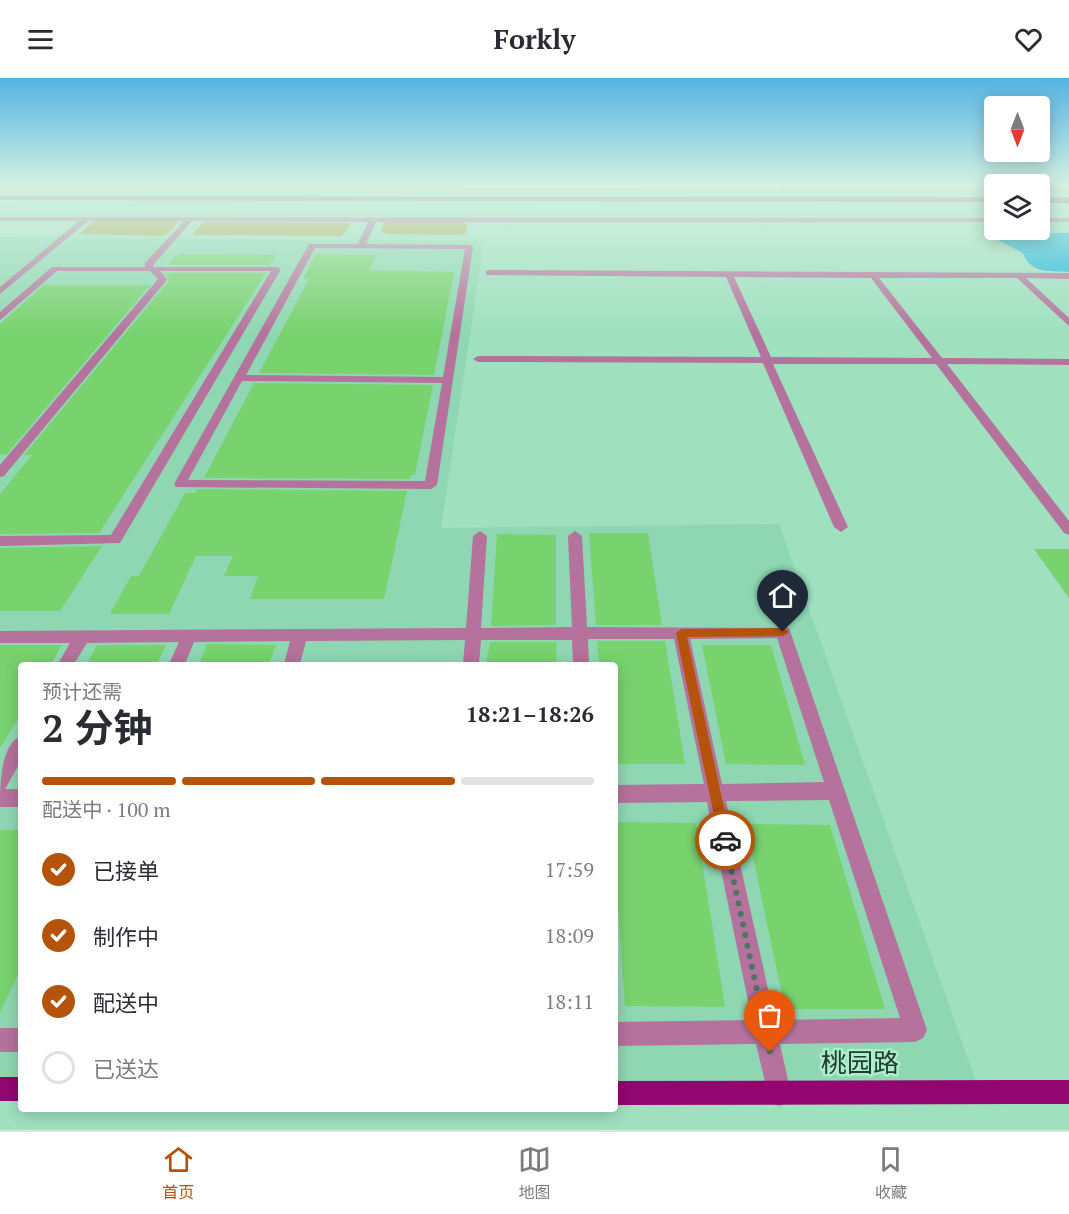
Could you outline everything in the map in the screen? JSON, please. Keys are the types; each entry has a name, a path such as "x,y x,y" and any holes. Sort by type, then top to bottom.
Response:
{"main road":[{"path":"0,1089 18,1089"},
{"name":"桃园路","path":"618,1093 1069,1092"}],"street":[{"path":"9,270 53,235"},
{"path":"0,291 67,235"},
{"path":"0,473 5,462 163,279 148,265 175,235"},
{"path":"361,246 366,235"},
{"path":"312,246 361,246 469,248 431,485 180,484 312,246"},
{"path":"0,317 55,269 277,268 115,540 0,541"},
{"path":"489,273 1069,276"},
{"path":"729,275 841,527"},
{"path":"873,275 1069,530"},
{"path":"1019,276 1069,323"},
{"path":"478,359 1069,362"},
{"path":"239,378 448,380"},
{"path":"471,662 480,536"},
{"path":"574,536 581,662"},
{"path":"0,637 783,632 915,1030 618,1034"},
{"path":"681,633 779,1094"},
{"path":"293,662 300,635"},
{"path":"178,662 189,636"},
{"path":"67,662 82,637"},
{"path":"0,782 18,749"},
{"path":"618,794 836,791"},
{"path":"0,798 18,798"},
{"path":"0,1040 18,1040"}],"shaded area":[{"path":"206,235 342,235 340,236"},
{"path":"0,237 484,241 441,528 779,524 980,1093 618,1091 618,662 18,662 18,1089 0,1089"}],"water":[{"path":"1050,235 1069,235 1069,272 1042,270 1026,260 1023,253 998,240 1050,240"}],"building":[{"path":"182,254 276,255 270,265 168,265 175,256"},
{"path":"315,255 376,255 370,270 454,272 434,375 259,373 309,279 303,279"},
{"path":"165,273 266,273 99,533 0,534 0,494 32,455 24,455 168,282 169,279"},
{"path":"44,285 150,285 6,455 0,455 0,324"},
{"path":"254,383 433,385 415,475 411,475 410,479 204,478"},
{"path":"197,489 407,491 384,599 250,599 258,576 224,576 233,556 196,556 169,614 110,614 131,576 139,576 185,493 195,493"},
{"path":"589,533 648,533 662,625 596,625"},
{"path":"497,534 556,535 556,625 491,626"},
{"path":"102,546 60,611 0,611 0,548"},
{"path":"1034,549 1069,549 1069,598"},
{"path":"597,641 665,641 685,764 618,764 618,662 599,662"},
{"path":"490,642 556,642 557,662 486,662"},
{"path":"207,644 276,645 270,662 200,662"},
{"path":"0,645 62,645 52,662 18,662 18,719 0,748"},
{"path":"97,645 166,645 158,662 88,662"},
{"path":"702,645 771,645 805,765 726,764"},
{"path":"618,822 696,823 725,1007 625,1006 618,909"},
{"path":"746,824 830,825 885,1009 785,1009"},
{"path":"0,830 18,830 18,974 0,1013"}],"way so far":[{"path":"725,840 770,1052"}],"route":[{"path":"725,840 681,633 783,632"}]}
